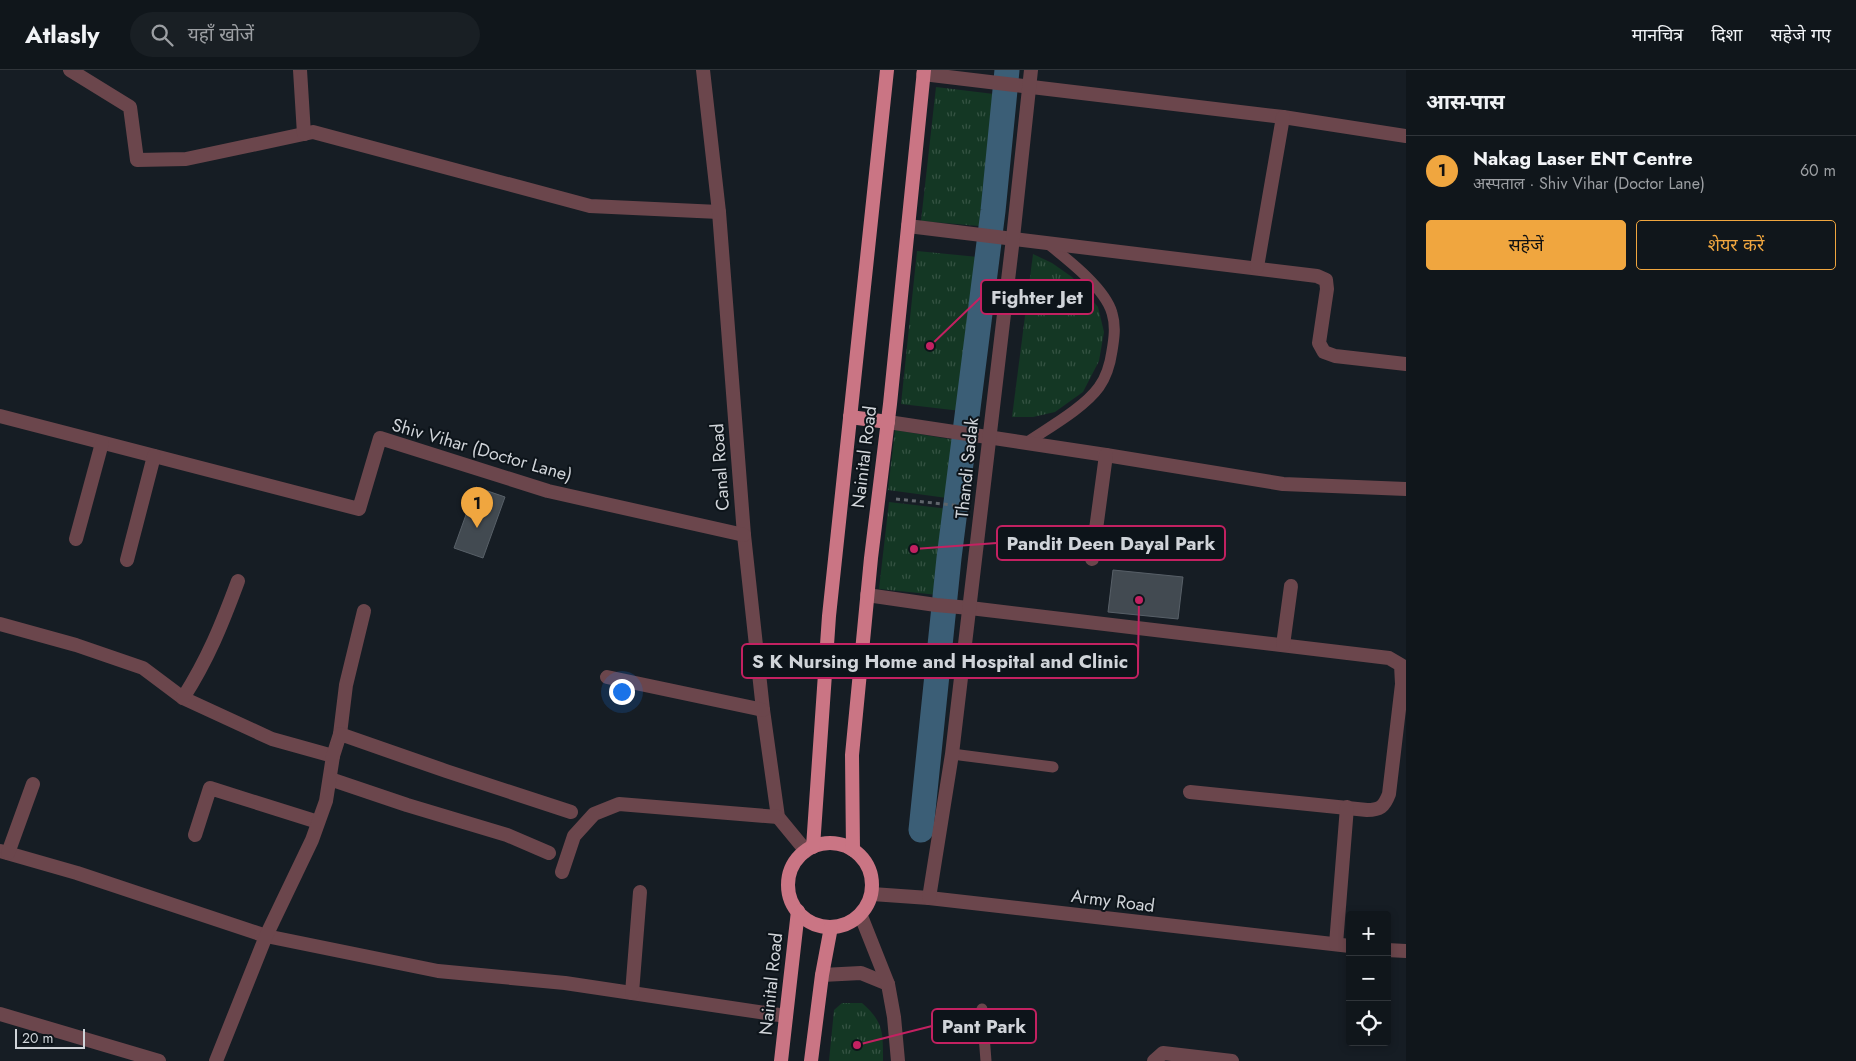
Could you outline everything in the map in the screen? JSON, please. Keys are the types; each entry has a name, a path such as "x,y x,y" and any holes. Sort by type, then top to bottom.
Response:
{"highway":[{"name":"Nainital Road","path":"809,849 830,616 887,70"},
{"name":"Nainital Road","path":"853,850 852,755 867,595 888,422 923,72"},
{"path":"850,417 888,422"},
{"path":"829,843 842,845 853,850 863,858 869,869 872,881 872,894 861,916 853,922 831,927 811,922 794,906 789,894 788,882 791,870 797,860 809,849 829,843"},
{"name":"Nainital Road","path":"781,1061 798,911"},
{"path":"812,1061 822,975 831,927"}],"street":[{"path":"70,70 130,107 137,160 186,159 313,132 590,206 719,212"},
{"path":"300,70 304,134"},
{"name":"Canal Road","path":"703,70 719,212 744,535 763,710 778,817"},
{"name":"Thandi Sadak","path":"929,898 952,754 970,608 982,436 1008,237 1023,85 1031,70"},
{"path":"923,72 997,83 1283,117 1406,136"},
{"path":"1257,267 1283,117"},
{"path":"908,226 1257,267 1317,276 1326,280 1327,289 1319,343 1324,352 1335,356 1406,364"},
{"name":"Shiv Vihar (Doctor Lane)","path":"0,416 359,509 380,438 548,491 744,535"},
{"path":"888,422 1283,484 1406,489"},
{"path":"76,539 102,443"},
{"path":"1092,559 1106,455"},
{"path":"127,560 154,456"},
{"path":"183,698 206,660 238,581"},
{"path":"1283,645 1291,586"},
{"path":"867,595 951,607 1389,658 1401,665 1402,684 1389,794 1385,805 1378,810 1190,792"},
{"path":"216,1061 266,936 312,840 326,801 333,756 340,734 346,685 364,611"},
{"path":"0,624 76,645 143,668 183,698 272,740 333,756"},
{"path":"607,678 763,710"},
{"path":"340,734 571,812"},
{"path":"330,779 407,805 507,835 549,853"},
{"path":"33,784 4,852 77,873 266,936 438,971 565,983 786,1016"},
{"path":"194,835 210,788 318,822"},
{"path":"562,872 574,836 594,814 619,804 778,817 809,849"},
{"path":"1343,945 1347,807"},
{"path":"632,993 640,892"},
{"name":"Army Road","path":"872,894 929,898 1343,945"},
{"path":"861,916 888,984 894,1017 898,1061"},
{"path":"1391,950 1406,951"},
{"path":"822,975 861,973 888,984"},
{"path":"0,1014 159,1061"},
{"path":"1154,1061 1163,1053 1232,1061"}],"lane":[{"path":"1026,443 1075,410 1099,388 1110,368 1115,336 1112,312 1104,298 1085,275 1047,243"},
{"path":"952,754 1052,767"},
{"path":"982,1009 986,1061"}],"path":[{"path":"878,498 958,506"}],"green space":[{"path":"936,87 994,94 979,226 921,221"},
{"path":"917,251 978,257 961,411 901,404"},
{"path":"1033,254 1052,263 1072,277 1098,307 1104,332 1099,361 1083,392 1055,412 1033,417 1012,417"},
{"path":"895,430 955,440 947,498 888,490"},
{"path":"889,502 949,509 938,595 879,589"},
{"path":"842,1003 862,1003 875,1016 881,1029 883,1061 829,1061 834,1010"}],"building":[{"path":"476,487 505,497 483,558 454,548"},
{"path":"1113,570 1183,577 1178,619 1108,612"}],"waterway":[{"path":"921,830 949,558 993,211 1007,70"}],"place":[{"name":"Fighter Jet","path":"930,346"},
{"name":"Nakag Laser ENT Centre","path":"477,528"},
{"name":"Pandit Deen Dayal Park","path":"914,549"},
{"name":"S K Nursing Home and Hospital and Clinic","path":"1139,600"},
{"name":"Pant Park","path":"857,1045"}]}
